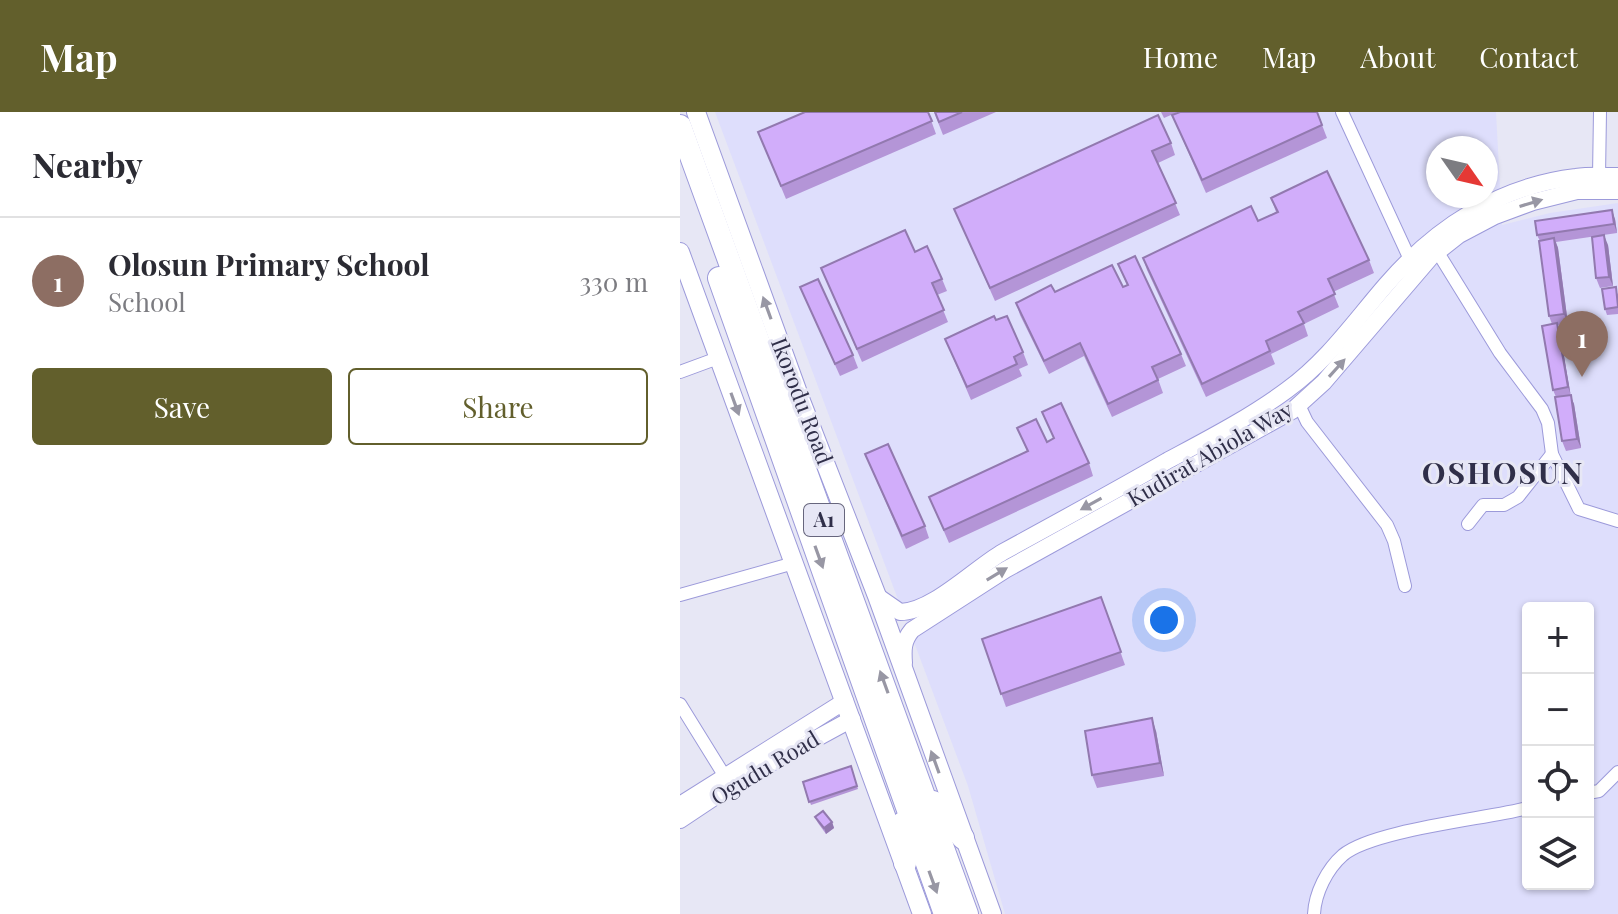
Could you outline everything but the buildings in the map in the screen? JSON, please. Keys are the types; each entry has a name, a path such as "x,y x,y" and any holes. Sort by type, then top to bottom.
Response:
{"highway":[{"name":"Ikorodu Road","path":"680,126 912,794 945,914"},
{"name":"Ikorodu Road","path":"680,167 912,794 967,914"},
{"path":"912,794 963,838"},
{"path":"905,863 912,794"}],"main road":[{"name":"Ikorodu Road","path":"696,112 992,914"},
{"name":"Kudirat Abiola Way","path":"877,596 900,612 919,608 997,556 1243,420 1311,370 1451,223 1489,202 1529,188 1576,177 1618,176"},
{"name":"Kudirat Abiola Way","path":"908,688 903,647 906,638 924,621 1005,570 1252,435 1299,405 1351,352 1413,266 1459,235 1495,216 1533,202 1577,191 1618,191"},
{"path":"680,252 922,914"},
{"name":"Ogudu Road","path":"680,805 724,775 848,710"},
{"name":"Ogudu Road","path":"680,820 848,710"}],"street":[{"path":"1342,112 1413,266"},
{"path":"1599,176 1600,112"},
{"path":"1437,251 1500,353 1542,409 1548,423 1552,454 1579,509 1618,521"},
{"path":"680,372 718,358"},
{"path":"1299,405 1307,422 1387,525 1405,586"},
{"path":"1468,524 1483,505 1504,505 1518,497 1552,454"},
{"path":"681,593 794,563"},
{"path":"680,704 724,775"},
{"path":"1594,792 1599,791 1618,772"},
{"path":"1314,914 1314,900 1326,875 1344,854 1382,837 1522,809"}],"shaded area":[{"path":"715,112 1496,112 1497,136 1426,136 1426,208 1498,208 1498,150 1502,225 1550,213 1618,203 1618,914 1005,914 968,786"}],"place":[{"name":"Olosun Primary School","path":"1582,377"}],"district":[{"name":"OSHOSUN","path":"1503,474"}]}
